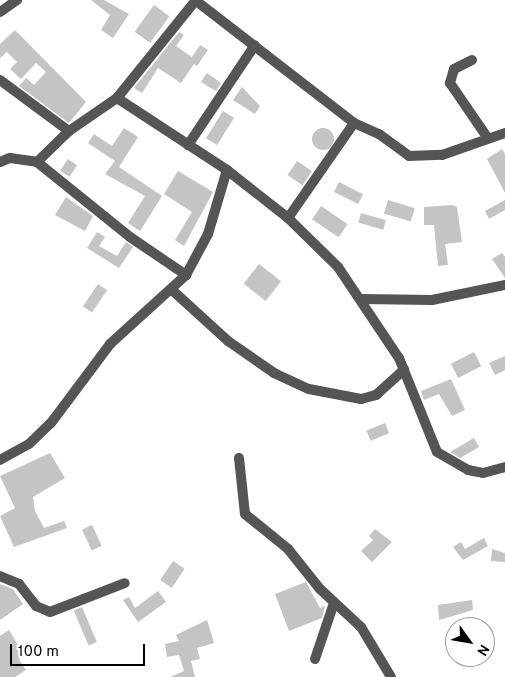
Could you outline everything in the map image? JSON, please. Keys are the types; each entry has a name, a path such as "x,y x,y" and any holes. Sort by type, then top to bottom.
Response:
{"street":[{"path":"0,12 17,0"},
{"path":"38,162 69,131 117,98 196,0 354,123 418,158 442,154 487,137 505,133"},
{"path":"188,145 255,45"},
{"path":"472,60 454,69 450,83 487,137"},
{"path":"0,80 69,131"},
{"path":"117,98 227,170 288,218 338,267 361,299 404,370 437,452 468,470 483,472 505,467"},
{"path":"288,218 354,123"},
{"path":"0,162 10,158 38,162 123,232 186,275"},
{"path":"0,460 29,444 52,423 110,344 172,290 186,275 208,234 227,170"},
{"path":"361,299 432,300 505,285"},
{"path":"172,290 228,341 274,373 309,389 360,399 376,395 404,370"},
{"path":"239,458 245,514 292,553 334,603 361,627 391,677"},
{"path":"0,576 19,584 36,606 50,612 125,583"},
{"path":"315,659 334,603"}],"building":[{"path":"91,0 104,0 129,14 113,38 101,30 110,15"},
{"path":"154,5 169,16 150,43 135,32"},
{"path":"15,30 86,102 69,123 19,86 26,78 34,85 46,72 36,63 21,79 10,69 17,62 7,52 0,58 0,44"},
{"path":"179,32 184,35 176,46 192,57 200,45 208,50 197,66 194,64 181,83 158,68 142,93 134,88"},
{"path":"207,73 221,83 216,91 201,82"},
{"path":"242,87 260,106 255,114 233,100"},
{"path":"223,111 234,118 217,145 206,138"},
{"path":"124,128 138,137 119,167 162,196 140,231 128,223 145,196 105,174 115,161 88,143 94,134 112,146"},
{"path":"319,128 327,128 334,135 334,143 327,150 319,150 312,143 312,135"},
{"path":"502,149 505,154 505,193 487,159"},
{"path":"68,159 77,165 69,177 60,171"},
{"path":"297,161 312,171 302,185 287,175"},
{"path":"178,171 213,192 184,246 175,240 192,212 164,194"},
{"path":"339,182 363,194 358,204 334,192"},
{"path":"66,197 93,216 85,231 55,215"},
{"path":"388,200 415,208 411,222 384,213"},
{"path":"505,200 505,210 489,219 485,211"},
{"path":"452,205 457,207 462,242 445,244 448,265 438,266 434,225 424,225 424,207"},
{"path":"321,206 348,224 339,237 312,219"},
{"path":"361,213 386,220 383,230 358,223"},
{"path":"97,232 105,237 99,246 117,256 126,242 133,247 119,268 87,248"},
{"path":"502,253 505,257 505,278 492,259"},
{"path":"259,264 281,281 266,301 244,284"},
{"path":"98,284 107,290 92,313 83,306"},
{"path":"474,352 481,366 458,378 451,364"},
{"path":"505,356 505,370 495,375 489,363"},
{"path":"451,379 465,410 452,416 439,394 424,400 421,391"},
{"path":"385,423 389,433 371,441 366,430"},
{"path":"474,438 479,447 460,458 450,452"},
{"path":"50,453 65,478 33,497 35,511 44,528 64,521 67,528 14,547 0,516 15,508 0,476"},
{"path":"92,525 102,546 92,550 82,530"},
{"path":"375,529 392,542 372,562 361,551 373,540 369,536"},
{"path":"484,538 488,546 463,560 453,547 461,542 465,549"},
{"path":"492,549 505,553 505,562 491,561"},
{"path":"173,561 185,569 172,588 160,580"},
{"path":"306,582 320,608 325,606 322,618 289,631 275,594"},
{"path":"0,584 13,589 23,604 0,620"},
{"path":"158,591 166,602 138,622 123,600 129,597 135,608"},
{"path":"472,600 473,610 439,620 438,605"},
{"path":"82,607 97,642 89,645 74,611"},
{"path":"207,620 214,643 197,648 200,659 191,661 195,677 170,677 184,671 179,655 167,657 165,644 179,641 176,635"},
{"path":"9,630 24,655 19,659 26,670 15,677 0,677 0,636"}]}
